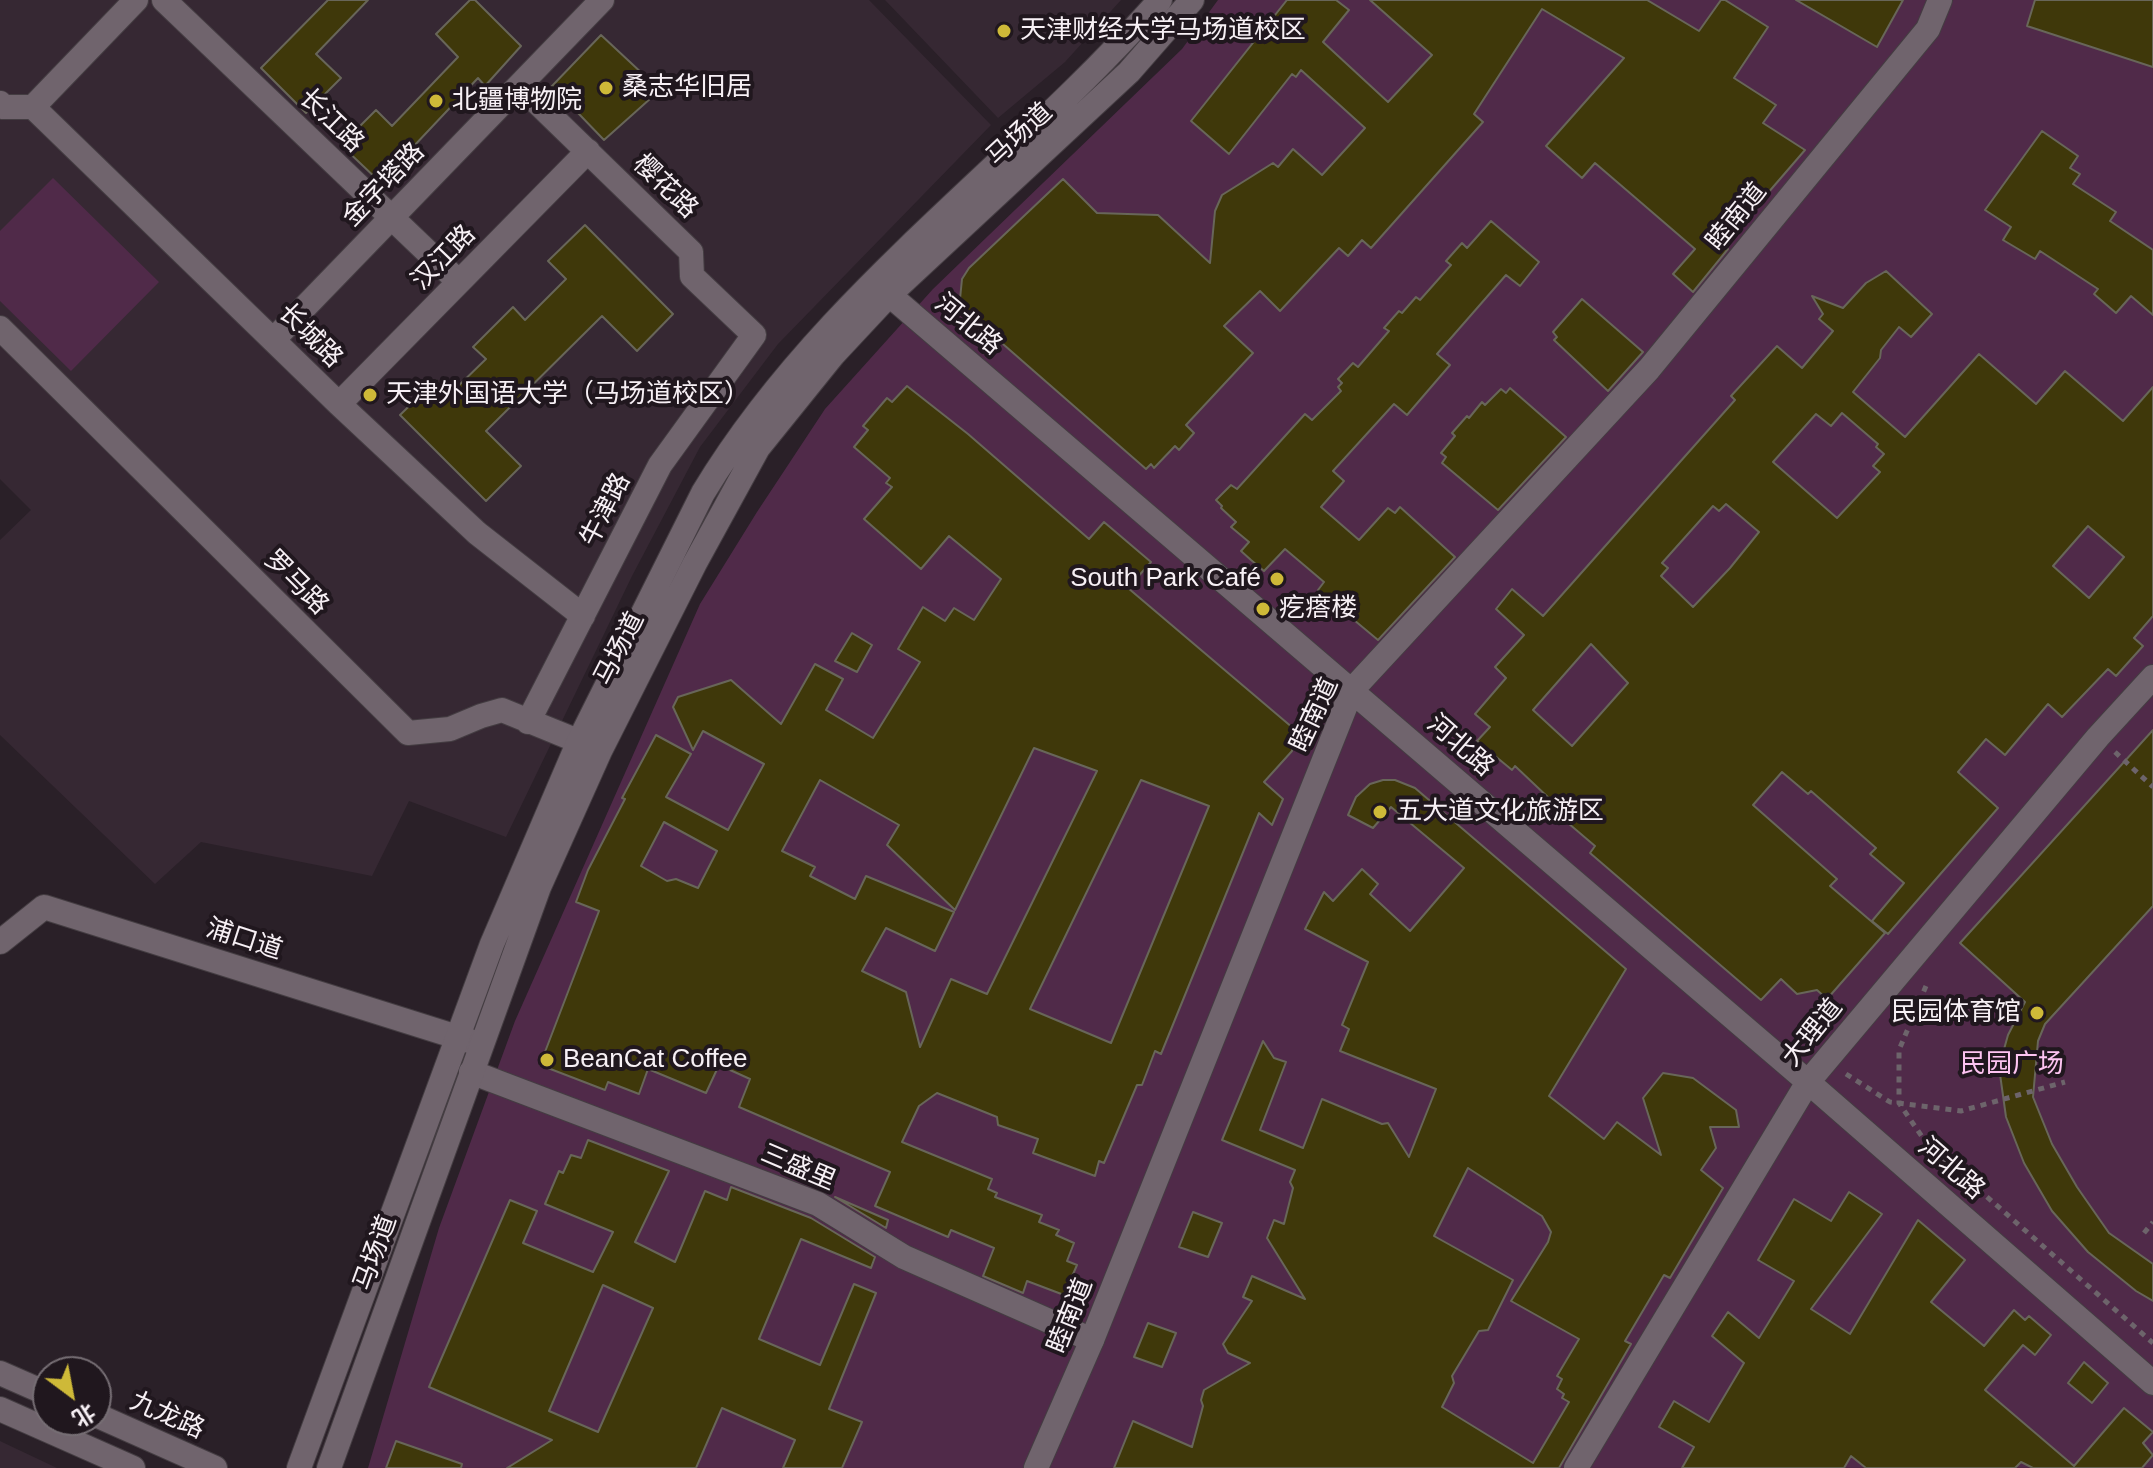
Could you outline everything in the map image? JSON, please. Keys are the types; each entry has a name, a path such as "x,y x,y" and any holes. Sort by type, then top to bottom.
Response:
{"street":[{"path":"1,107 33,107 136,0"},
{"name":"长江路","path":"164,0 459,282"},
{"name":"金字塔路","path":"274,339 602,0"},
{"name":"马场道","path":"299,1468 470,1041 539,887 590,746 758,448 833,355 881,288 1119,47 1160,0"},
{"name":"马场道","path":"881,288 1129,72 1192,0"},
{"name":"睦南道","path":"1036,1468 1092,1340 1352,690 1649,369 1928,29 1940,0"},
{"name":"樱花路","path":"520,86 691,252 692,276 754,335"},
{"name":"长城路","path":"33,107 339,404 477,533 583,616"},
{"name":"汉江路","path":"339,404 588,151"},
{"name":"河北路","path":"881,288 1808,1082 2153,1383"},
{"name":"罗马路","path":"0,328 408,733 450,729 502,710 590,746"},
{"name":"牛津路","path":"528,722 660,465 754,335"},
{"name":"大理道","path":"1576,1468 1808,1082 2107,745 2153,677"},
{"name":"浦口道","path":"0,942 44,907 470,1041"},
{"name":"马场道","path":"329,1468 471,1072 470,1041"},
{"name":"三盛里","path":"471,1072 818,1204 904,1257 1092,1340"},
{"path":"0,1373 32,1387"},
{"path":"0,1409 133,1468"},
{"name":"九龙路","path":"112,1422 215,1468"}],"path":[{"path":"2107,745 2125,742"},
{"path":"2105,764 2107,745"},
{"path":"2107,745 2153,787"},
{"path":"1926,984 1899,1050 1899,1103 1927,1144 2153,1343"},
{"path":"1825,1061 1890,1102 1961,1111 2065,1082"},
{"path":"2144,1233 2153,1222"}],"shaded area":[{"name":"天津外国语大学（马场道校区）","path":"0,0 869,0 991,125 778,344 700,447 632,576 506,837 409,801 372,876 201,842 155,884 0,735 0,540 31,510 0,479"},
{"name":"天津财经大学马场道校区","path":"885,0 1121,0 1065,62 998,118"},
{"path":"2,1442 57,1468 0,1468"}],"green space":[{"name":"五大道文化旅游区","path":"1218,0 2153,0 2153,1468 368,1468 439,1228 515,1021 700,604 825,409 933,289 1182,49"},
{"path":"53,178 159,282 71,371 0,301 0,231"}],"building":[{"path":"328,0 368,0 316,54 341,78 306,113 261,68"},
{"name":"北疆博物院","path":"470,0 475,0 521,46 485,86 478,78 380,182 341,145 376,110 392,126 458,57 436,34"},
{"path":"1287,0 1336,0 1349,10 1323,42 1388,102 1432,55 1370,0 1647,0 1699,31 1721,0 1725,0 1768,27 1734,78 1776,105 1763,123 1805,150 1723,245 1728,249 1693,292 1673,274 1695,249 1595,163 1582,178 1546,146 1624,58 1542,9 1474,114 1483,122 1371,248 1362,240 1348,256 1339,248 1280,311 1260,291 1224,326 1253,353 1186,425 1194,433 1179,450 1175,446 1154,468 1151,464 1146,469 964,310 960,299 962,279 969,268 1063,179 1097,213 1158,215 1210,263 1215,211 1222,195 1273,163 1278,167 1293,149 1322,175 1365,128 1301,70 1296,77 1292,74 1229,154 1191,121"},
{"path":"1796,0 1903,0 1877,47"},
{"path":"2035,0 2153,0 2153,67 2027,26"},
{"name":"桑志华旧居","path":"601,35 660,90 604,140 552,86"},
{"path":"2042,131 2078,156 2070,168 2080,174 2073,184 2116,212 2110,221 2153,250 2153,315 2131,296 2116,313 2094,294 2098,289 2040,251 2035,259 2003,240 2011,227 1985,210"},
{"path":"1491,221 1539,262 1520,286 1506,275 1437,354 1450,365 1407,415 1394,404 1333,471 1344,481 1321,507 1359,540 1388,508 1395,513 1400,507 1455,557 1378,640 1318,590 1324,582 1285,549 1264,571 1251,560 1241,551 1249,542 1231,527 1236,522 1216,500 1231,485 1237,489 1305,414 1312,420 1341,391 1338,387 1342,383 1338,379 1353,363 1358,367 1389,331 1384,328 1399,311 1402,313 1416,297 1420,300 1451,265 1446,261 1462,243 1467,248"},
{"path":"585,225 673,314 637,351 602,316 486,431 521,466 486,501 400,415 436,380 450,394 486,359 473,347 513,307 525,320 566,279 548,261"},
{"path":"1886,271 1932,314 1911,337 1899,327 1853,392 1905,437 1979,354 2036,404 2065,371 2123,421 2153,387 2153,616 2134,638 2143,646 2116,676 2108,669 2062,717 2048,704 2005,755 1986,739 1958,772 1998,808 1888,934 1872,921 1904,883 1870,854 1876,848 1811,791 1808,794 1782,772 1753,805 1837,879 1830,886 1885,933 1827,999 1817,990 1797,994 1781,979 1761,1000 1590,853 1595,846 1548,806 1552,801 1515,766 1512,770 1477,741 1490,727 1475,714 1506,678 1495,667 1524,635 1496,609 1512,589 1543,616 1735,400 1731,396 1777,346 1802,368 1833,331 1819,319 1823,314 1812,296 1843,308 1866,283","holes":["1842,413 1878,444 1876,447 1884,454 1873,466 1880,472 1837,518 1773,462 1816,414 1831,426","1726,504 1759,532 1693,607 1661,576 1668,568 1662,563 1713,506 1719,511","2088,526 2124,557 2089,598 2053,566","1591,644 1628,683 1572,746 1533,710"]},
{"path":"1582,299 1643,352 1608,391 1554,340 1557,337 1553,332"},
{"path":"907,386 968,434 1089,539 1104,522 1151,562 1128,588 1293,728 1292,751 1264,782 1283,799 1272,825 1259,813 1161,1054 1155,1051 1142,1085 1137,1085 1104,1163 1099,1161 1095,1176 1033,1153 1038,1139 998,1125 997,1117 937,1093 919,1106 902,1142 992,1179 988,1189 997,1193 995,1197 1042,1215 1039,1222 1059,1230 1056,1235 1074,1243 1067,1261 1077,1265 1064,1295 1027,1281 1023,1293 983,1276 994,1248 951,1230 948,1237 875,1206 890,1172 739,1107 750,1079 719,1065 706,1093 648,1069 639,1094 608,1082 605,1090 540,1065 599,911 576,902 588,870 625,799 622,798 656,735 691,754 666,797 728,830 764,764 703,731 693,750 673,707 678,697 731,680 781,724 815,664 843,679 826,710 873,738 920,662 898,649 923,607 945,621 954,608 974,620 1001,579 949,536 921,569 864,519 892,487 886,483 890,478 854,447 868,430 863,426 887,398 892,402","holes":["1034,748 1097,771 987,994 951,979 920,1047 906,992 862,971 886,928 935,951 954,912 866,876 855,899 810,876 815,867 782,851 820,780 899,825 887,845 955,910","1141,780 1209,806 1111,1043 1030,1009","664,822 717,851 698,888 676,879 667,881 641,866"]},
{"path":"1510,388 1566,437 1498,510 1442,463 1446,457 1441,453 1455,436 1452,433 1467,416 1469,418 1482,402 1485,405 1501,389 1506,393"},
{"path":"852,633 872,645 857,672 835,661"},
{"name":"民园体育馆","path":"2153,730 2153,906 2045,1024 2038,1041 2033,1097 2052,1144 2109,1233 2153,1264 2153,1301 2088,1252 2052,1211 2024,1163 2006,1117 1999,1067 2008,1035 2025,1002 1960,943"},
{"path":"1395,780 1415,788 1626,969 1549,1096 1604,1139 1617,1122 1661,1155 1643,1098 1663,1073 1693,1078 1736,1110 1739,1127 1710,1127 1716,1148 1701,1170 1723,1188 1670,1278 1664,1275 1625,1341 1631,1344 1559,1468 1114,1468 1133,1421 1192,1447 1204,1390 1250,1363 1228,1353 1223,1344 1252,1301 1243,1297 1252,1276 1305,1299 1267,1238 1274,1220 1284,1224 1293,1188 1290,1182 1295,1170 1222,1140 1263,1041 1274,1058 1286,1062 1260,1130 1303,1148 1322,1099 1382,1124 1388,1123 1409,1157 1436,1089 1340,1051 1349,1029 1342,1025 1368,962 1305,929 1324,892 1333,901 1362,869 1378,884 1370,894 1410,931 1464,868 1391,807 1373,828 1348,815 1356,797 1370,784","holes":["1468,1168 1542,1216 1551,1232 1548,1242 1511,1301 1579,1339 1557,1376 1562,1379 1557,1389 1564,1394 1562,1398 1569,1402 1533,1463 1442,1407 1454,1383 1452,1376 1479,1331 1488,1330 1513,1280 1434,1236"]},
{"path":"588,1140 669,1171 635,1242 675,1262 705,1191 727,1200 731,1187 811,1218 875,1257 871,1268 801,1239 759,1339 820,1365 854,1284 876,1293 829,1409 862,1422 842,1468 783,1468 795,1440 722,1408 696,1468 507,1468 552,1440 429,1387 510,1200 537,1211 523,1243 593,1272 613,1232 545,1204 559,1171 563,1173 571,1155 581,1158","holes":["603,1285 653,1308 598,1432 549,1411"]},
{"path":"1849,1192 1882,1214 1811,1309 1850,1334 1918,1220 1965,1260 1931,1302 1984,1346 2014,1310 2025,1320 2029,1316 2051,1335 2035,1355 2023,1345 1985,1390 2074,1466 2124,1408 2153,1432 2143,1443 2153,1455 2142,1468 2033,1468 2021,1462 2015,1468 1866,1468 1851,1456 1844,1468 1682,1468 1694,1447 1659,1427 1674,1401 1709,1422 1744,1363 1712,1336 1728,1312 1759,1338 1794,1281 1758,1260 1794,1199 1831,1221"},
{"path":"835,1197 888,1220 886,1228"},
{"path":"1193,1212 1222,1223 1208,1257 1179,1247"},
{"path":"1148,1323 1176,1333 1162,1367 1134,1357"},
{"path":"2084,1362 2108,1383 2092,1403 2068,1383"},
{"path":"396,1441 462,1464 461,1468 386,1468"}],"place":[{"name":"天津财经大学马场道校区","path":"1004,31"},
{"name":"桑志华旧居","path":"606,88"},
{"name":"北疆博物院","path":"436,101"},
{"name":"天津外国语大学（马场道校区）","path":"370,395"},
{"name":"South Park Café","path":"1277,579"},
{"name":"疙瘩楼","path":"1263,609"},
{"name":"五大道文化旅游区","path":"1380,812"},
{"name":"民园体育馆","path":"2037,1013"},
{"name":"BeanCat Coffee","path":"547,1060"}],"park label":[{"name":"民园广场","path":"2012,1065"}]}
